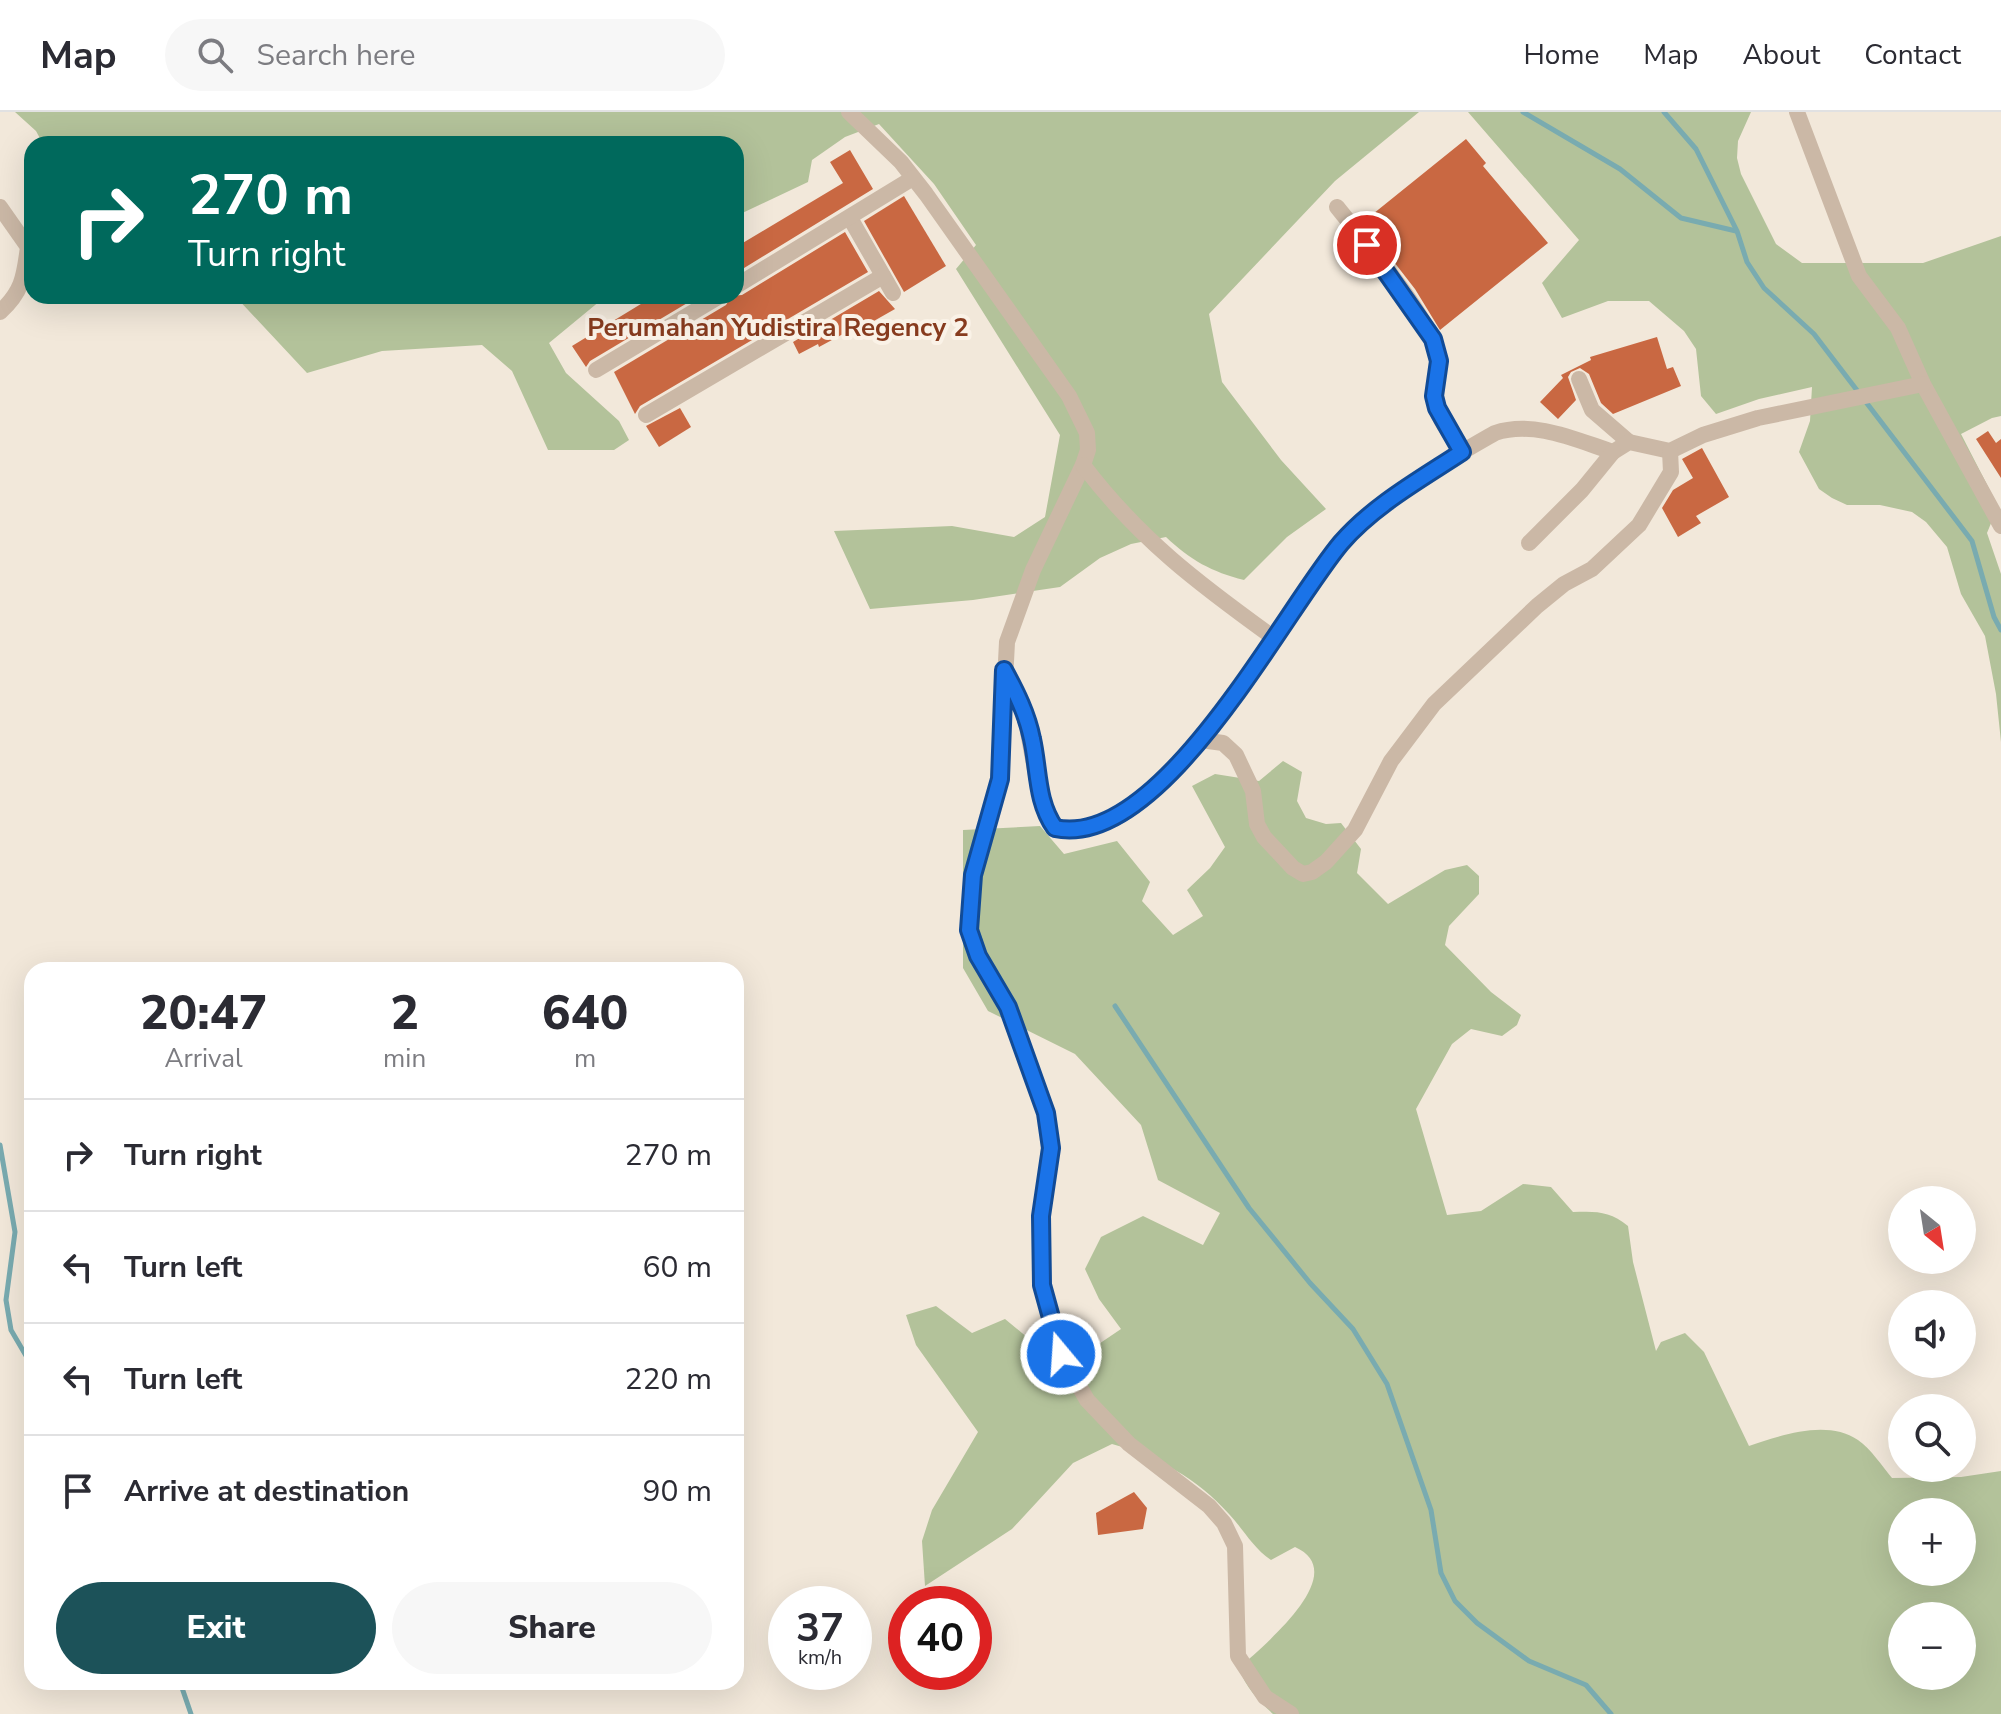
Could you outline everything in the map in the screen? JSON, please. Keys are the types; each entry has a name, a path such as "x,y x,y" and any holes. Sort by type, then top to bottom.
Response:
{"street":[{"path":"849,112 913,178 1069,396 1087,433 1088,450 1083,465 1019,606 1007,642 1000,779 973,875 969,930 978,956 1008,1007 1046,1113 1051,1148 1041,1216 1040,1255 1048,1314 1061,1354 1087,1400 1129,1444 1160,1472 1209,1506 1224,1523 1235,1546 1238,1656 1265,1697 1291,1714"},
{"path":"1797,112 1859,276 1898,328 1923,384 2000,521"},
{"path":"744,281 913,178"},
{"path":"0,207 24,241"},
{"path":"1337,207 1390,275 1433,339 1439,361 1434,396 1437,408 1462,452"},
{"path":"850,218 893,293"},
{"path":"0,312 16,297 24,273"},
{"path":"646,415 883,276"},
{"path":"596,370 707,304"},
{"path":"1579,379 1592,410 1629,442 1670,451 1703,435 1758,418 1923,384"},
{"path":"1004,670 1024,710 1032,738 1040,797 1055,828 1094,826 1119,816 1201,740 1325,565 1358,526 1377,510 1462,452 1510,428 1537,429 1613,452"},
{"path":"1529,543 1582,490 1613,452 1629,442"},
{"path":"1201,740 1223,743 1236,755 1253,791 1257,824 1264,837 1293,868 1303,874 1312,872 1326,862 1355,830 1391,761 1434,704 1537,606 1564,584 1592,569 1639,525 1671,472 1670,451"},
{"path":"1083,465 1117,509 1159,551 1274,638"}],"green space":[{"path":"15,112 1419,112 1335,181 1209,314 1222,382 1281,460 1326,509 1287,537 1244,580 1202,564 1166,537 1131,544 1100,558 1060,587 973,600 870,609 834,531 952,526 1014,537 1045,517 1060,435 956,269 976,245 934,184 879,124 845,137 812,160 808,182 744,212 744,136 39,136"},
{"path":"1468,112 1751,112 1738,141 1737,158 1741,174 1776,244 1802,263 1923,263 2001,236 2001,416 1961,434 1998,506 1987,533 2001,574 2001,742 1985,636 1961,594 1947,547 1926,522 1912,512 1880,505 1847,505 1819,489 1799,452 1810,421 1812,387 1759,399 1716,414 1701,396 1696,349 1684,331 1649,301 1608,301 1562,318 1542,283 1579,240"},
{"path":"242,304 596,304 549,343 566,373 619,421 629,440 614,450 548,450 512,371 482,345 382,351 307,373"},
{"path":"1283,761 1302,772 1297,801 1306,818 1326,824 1341,823 1361,849 1357,873 1388,904 1445,870 1467,865 1479,876 1479,894 1449,926 1445,945 1491,992 1521,1015 1517,1025 1502,1036 1471,1029 1452,1044 1416,1109 1447,1215 1481,1211 1523,1184 1551,1187 1573,1212 1602,1213 1628,1226 1633,1262 1656,1351 1661,1342 1685,1333 1704,1352 1749,1446 1804,1431 1833,1431 1846,1434 1863,1444 1888,1473 1888,1482 1976,1482 1976,1475 2001,1471 2001,1714 1273,1714 1253,1693 1239,1668 1298,1609 1309,1591 1314,1574 1310,1559 1295,1547 1271,1560 1217,1501 1190,1479 1161,1462 1112,1444 1073,1463 1012,1529 925,1586 922,1541 932,1510 978,1432 916,1345 906,1315 936,1306 972,1333 1005,1319 1040,1348 1084,1354 1121,1329 1099,1299 1085,1269 1101,1237 1143,1216 1203,1245 1220,1213 1158,1180 1141,1125 1075,1054 988,1011 963,968 963,830 1040,826 1064,854 1117,841 1150,882 1142,901 1173,935 1203,916 1187,890 1210,868 1225,847 1192,786 1215,774 1259,781"}],"building":[{"path":"1466,139 1486,163 1483,166 1548,243 1440,330 1415,289 1363,222"},
{"path":"850,150 873,189 744,268 744,242 843,183 830,162"},
{"path":"904,196 946,266 904,292 864,221"},
{"path":"845,232 868,272 640,406 635,414 614,372 727,304 744,304 744,294"},
{"path":"879,291 895,309 858,330 856,327 799,354 793,342"},
{"path":"641,304 686,304 590,361 586,367 572,346"},
{"path":"1657,337 1667,369 1673,367 1681,386 1613,414 1601,403 1589,374 1580,368 1568,377 1576,400 1558,419 1540,402 1563,378 1561,375 1591,360 1590,357"},
{"path":"680,408 691,427 659,447 646,426"},
{"path":"1988,431 1996,443 2001,439 2001,478 1976,439"},
{"path":"1702,448 1729,497 1696,516 1701,523 1678,537 1662,508 1673,490 1693,478 1682,459"},
{"path":"1134,1492 1147,1508 1143,1529 1098,1535 1096,1513"}],"waterway":[{"path":"1523,112 1620,169 1681,218 1736,231"},
{"path":"1664,112 1696,149 1737,231 1747,262 1764,288 1814,334 1972,541 1994,617 2001,630"},
{"path":"1115,1006 1249,1208 1310,1283 1353,1329 1387,1384 1431,1510 1441,1573 1455,1601 1477,1623 1529,1661 1586,1685 1611,1714"},
{"path":"0,1145 15,1232 6,1300 11,1330 24,1352"},
{"path":"183,1690 191,1714"}],"district":[{"name":"Perumahan Yudistira Regency 2","path":"778,327"}],"route":[{"path":"1061,1354 1048,1314 1040,1255 1041,1216 1051,1148 1046,1113 1008,1007 978,956 969,930 973,875 1000,779 1004,670 1024,710 1032,738 1040,797 1055,828 1070,830 1094,826 1119,816 1201,740 1325,565 1358,526 1462,452 1437,408 1434,396 1439,361 1433,339 1367,245"}]}
